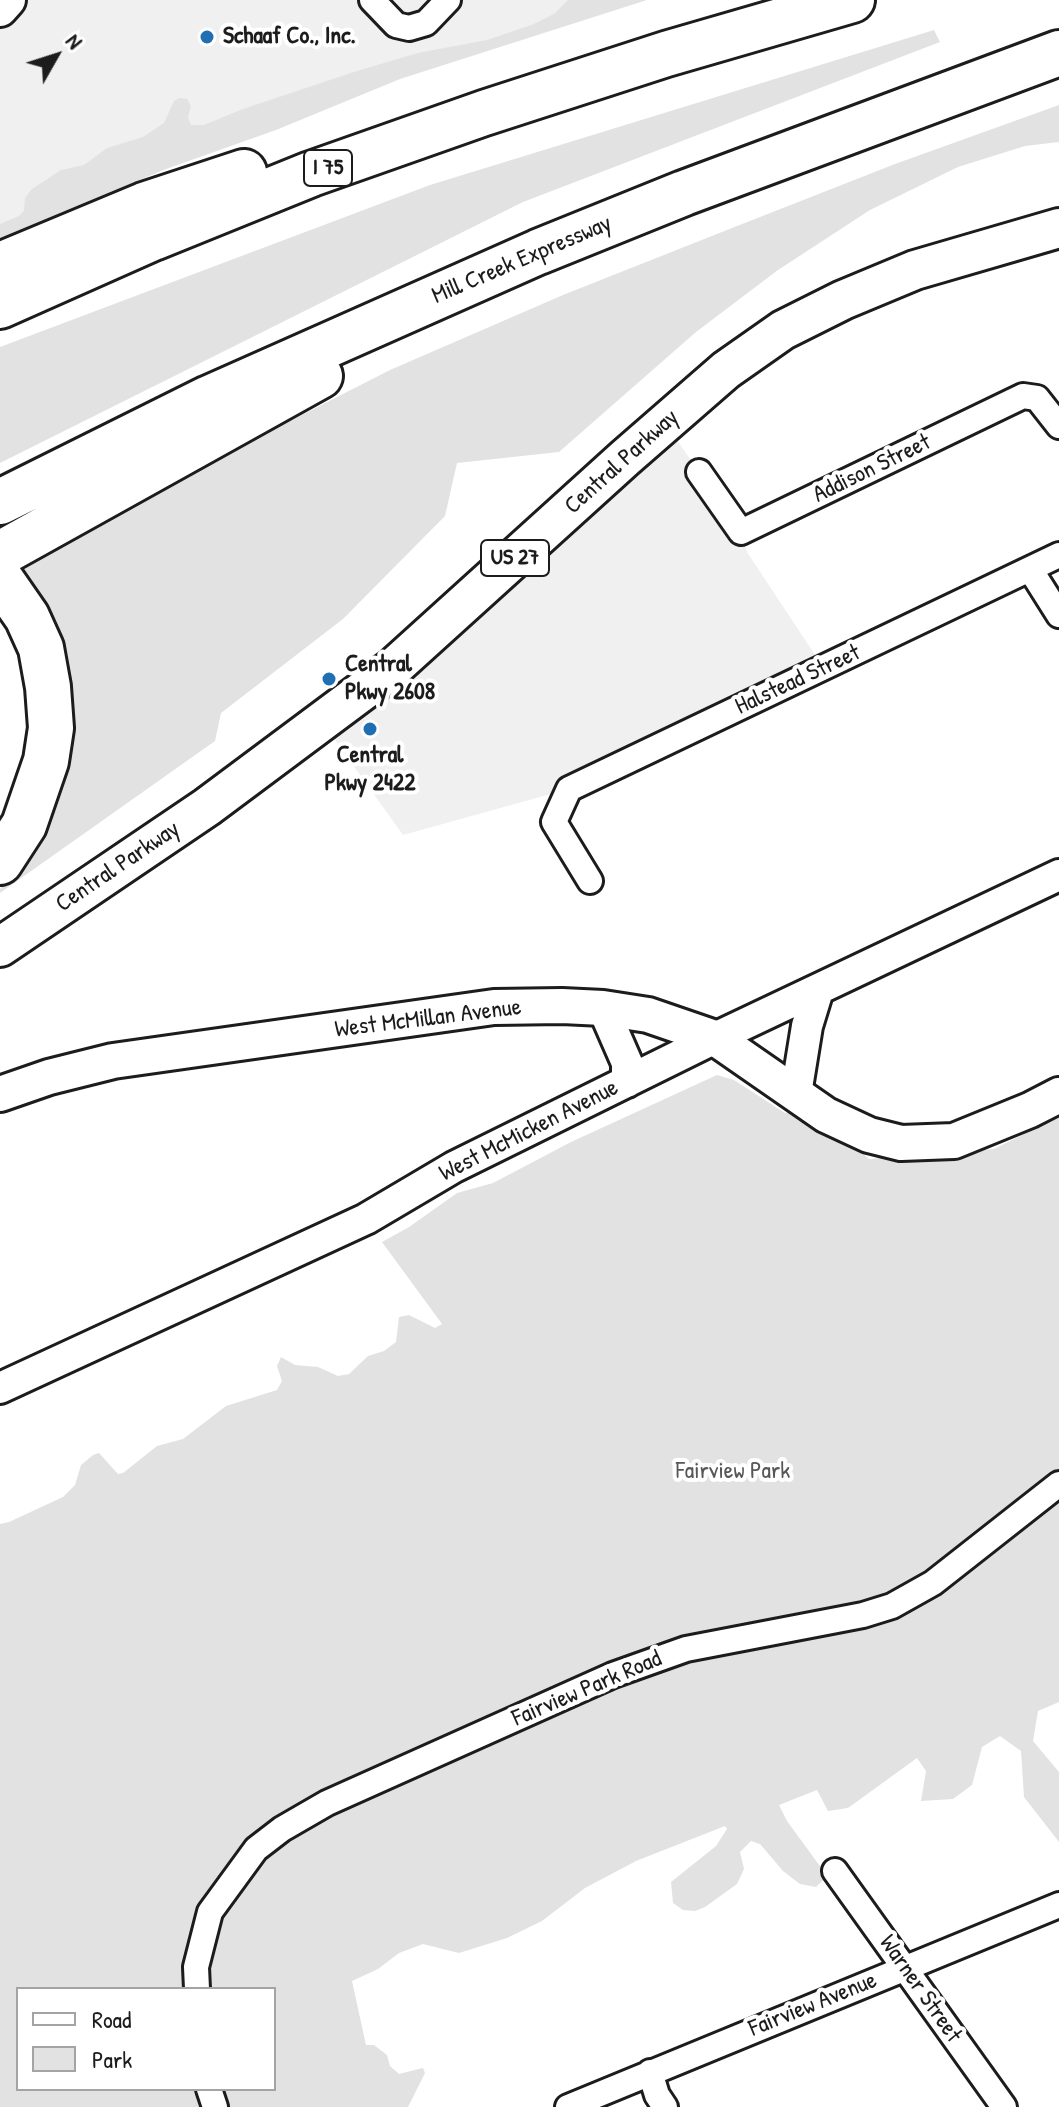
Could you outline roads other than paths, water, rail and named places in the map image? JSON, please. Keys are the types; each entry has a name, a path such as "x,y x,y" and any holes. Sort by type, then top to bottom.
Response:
{"highway":[{"name":"I 75","path":"0,306 153,238 311,174 666,54 852,0"},
{"name":"Mill Creek Expressway","path":"0,502 209,398 538,252 684,193 1059,53"},
{"path":"0,265 144,205 297,154 485,100 666,54"},
{"path":"0,554 538,252"},
{"path":"0,578 27,617 41,648 51,728 46,761 24,825 0,862"}],"main road":[{"path":"0,9 8,0"},
{"name":"Central Parkway","path":"0,947 207,807 392,669 726,370 783,330 843,300 915,270 1059,228"},
{"name":"West McMillan Avenue","path":"0,1094 49,1077 113,1061 494,1007 603,1008 648,1015 715,1038 826,1115 853,1128 901,1143 954,1141 1059,1095"}],"street":[{"path":"372,0 396,25 409,28 426,23 442,7"},
{"name":"Addison Street","path":"699,472 741,532 1023,396 1037,398 1059,426"},
{"name":"Halstead Street","path":"590,881 554,822 569,789 1059,555"},
{"path":"1030,569 1059,615"},
{"name":"West McMicken Avenue","path":"0,1388 366,1219 454,1167 715,1038 1059,875"},
{"path":"796,1094 807,1026 818,990"},
{"path":"603,1008 627,1063 627,1082"},
{"name":"Fairview Park Road","path":"197,1987 196,1967 210,1912 256,1849 282,1829 327,1803 613,1675 686,1649 863,1615 892,1606 933,1583 1059,1484"},
{"name":"Warner Street","path":"835,1871 1004,2107"},
{"name":"Fairview Avenue","path":"568,2107 1059,1905"},
{"path":"650,2072 657,2095 665,2107"}],"place":[{"name":"Schaaf Co., Inc.","path":"207,37"},
{"name":"Central Pkwy 2608","path":"329,679"},
{"name":"Central Pkwy 2422","path":"370,729"}],"park label":[{"name":"Fairview Park","path":"733,1472"}]}
